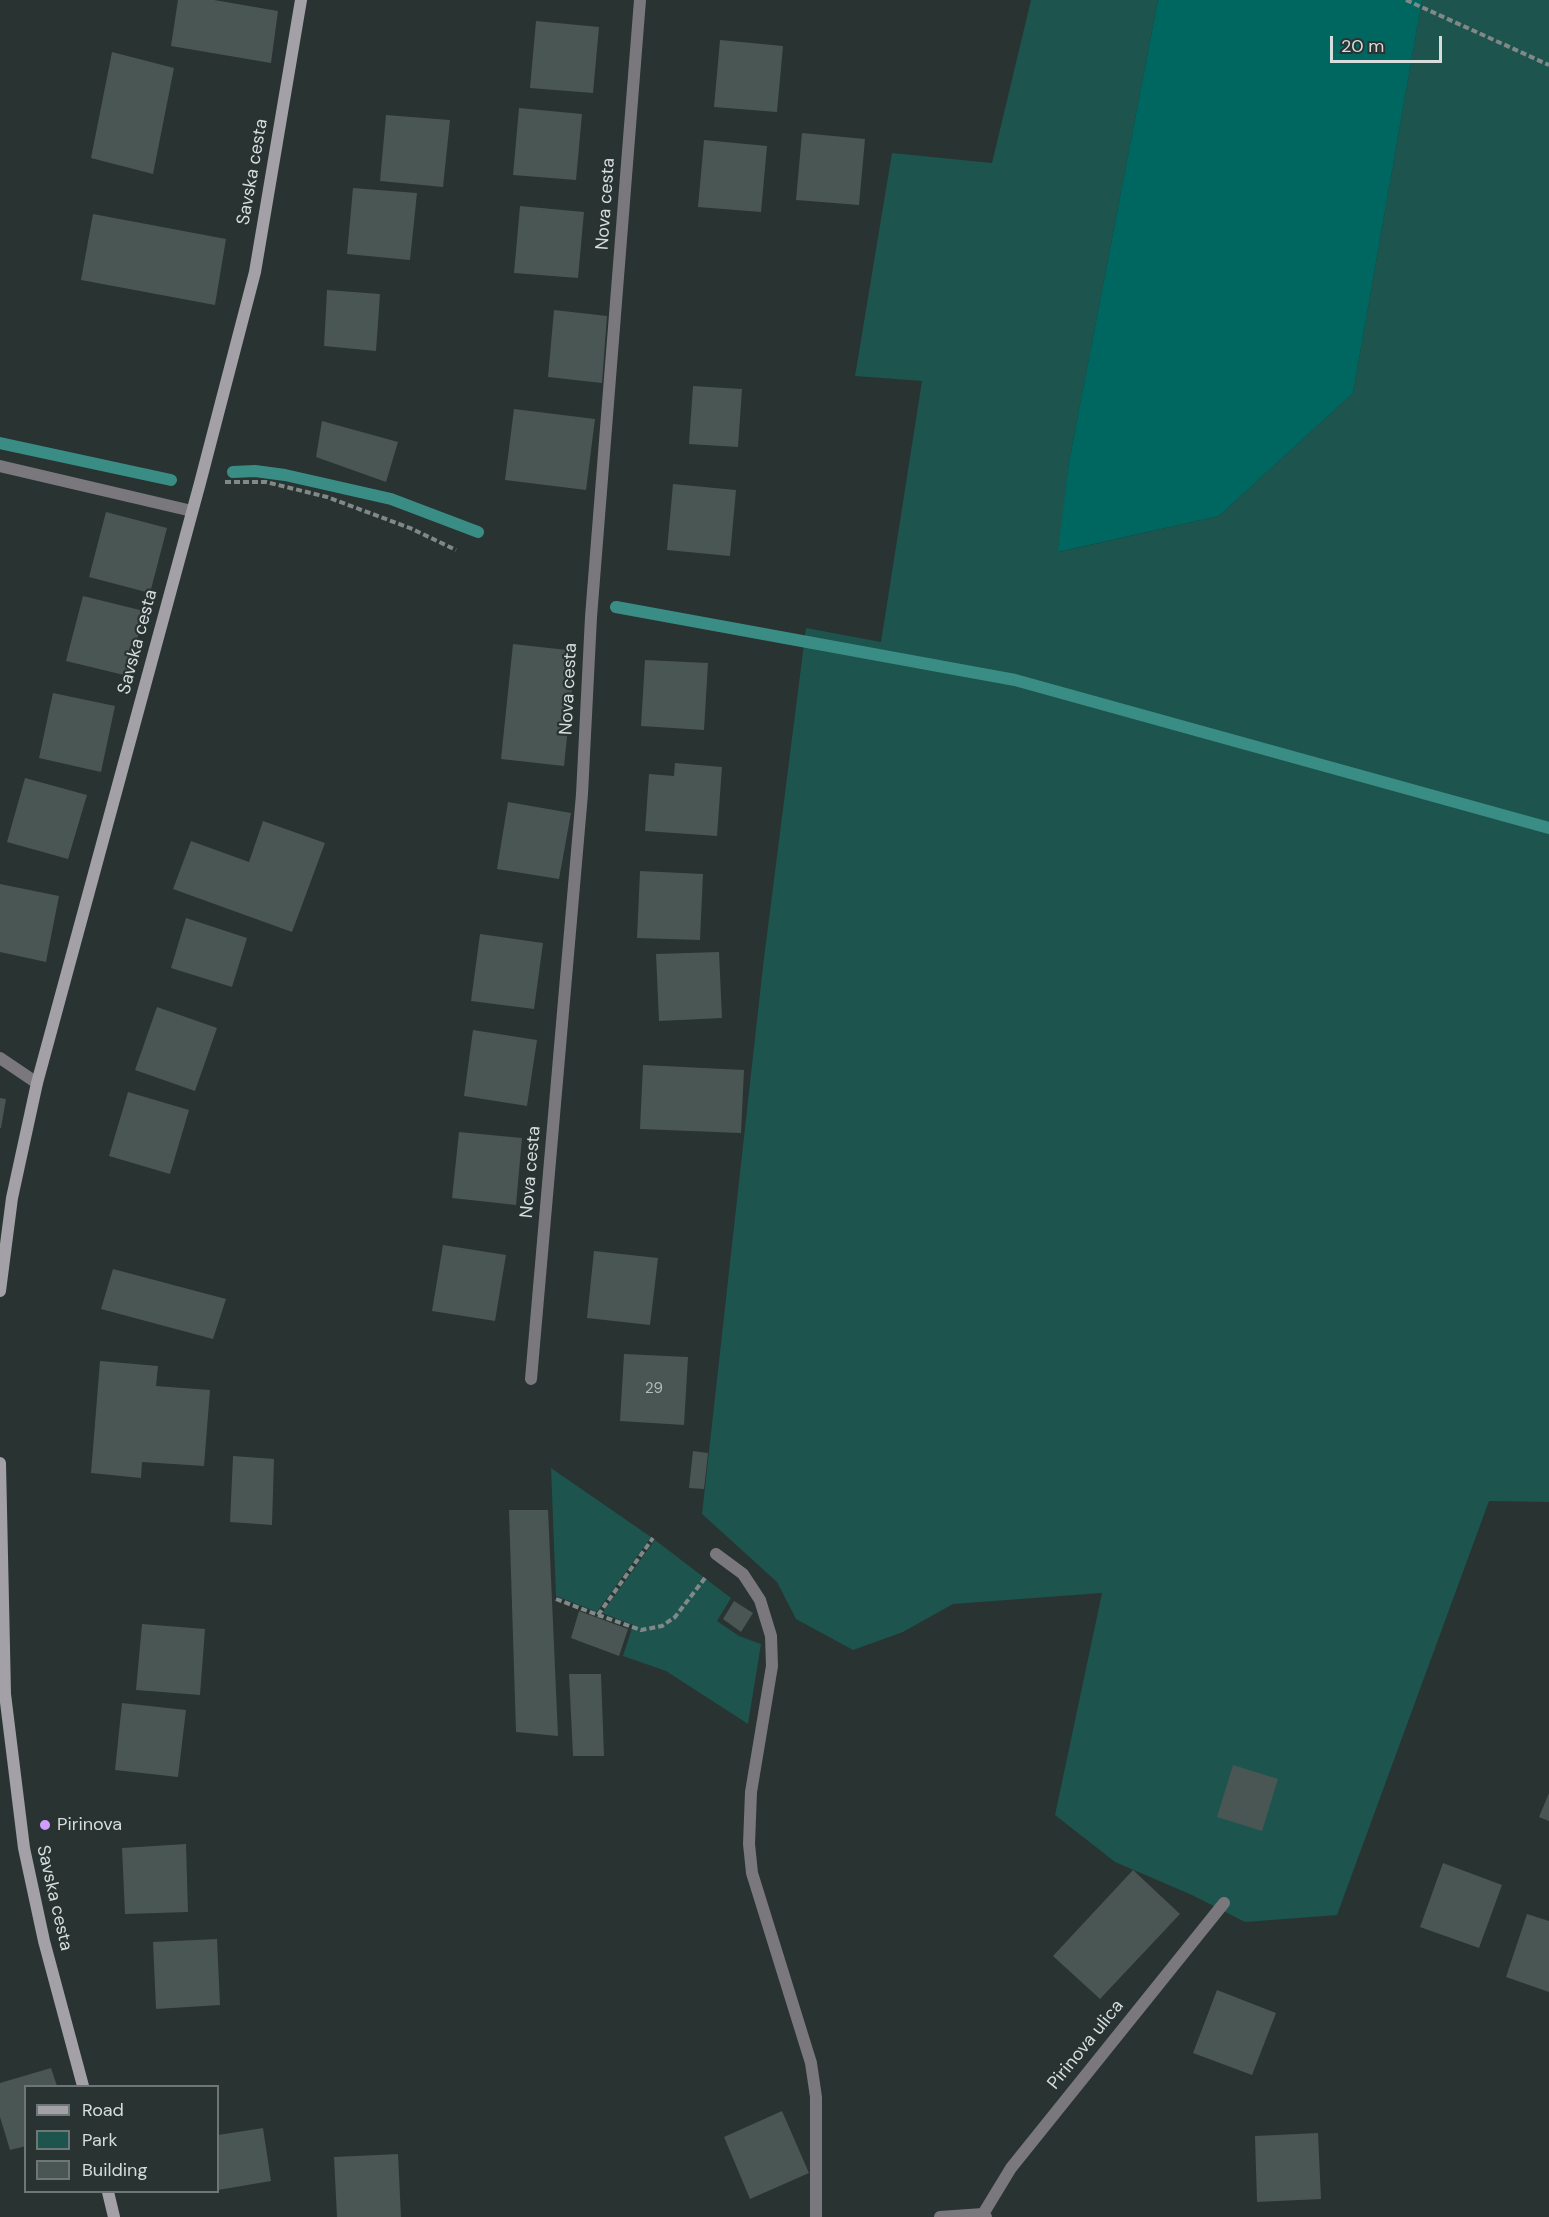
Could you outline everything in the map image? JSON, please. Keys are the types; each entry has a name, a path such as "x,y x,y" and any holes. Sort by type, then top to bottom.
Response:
{"street":[{"name":"Savska cesta","path":"0,1292 12,1198 37,1083 255,272 301,0"},
{"name":"Nova cesta","path":"531,1379 582,794 591,618 640,0"},
{"path":"0,466 192,511"},
{"path":"0,1058 37,1083"},
{"name":"Savska cesta","path":"0,1462 5,1694 24,1848 44,1941 82,2085"},
{"path":"716,1554 743,1575 760,1600 771,1636 772,1666 751,1792 749,1844 752,1873 811,2063 816,2097 816,2217"},
{"name":"Pirinova ulica","path":"940,2217 985,2215 1011,2168 1224,1903"},
{"path":"108,2193 114,2217"}],"path":[{"path":"1406,0 1549,65"},
{"path":"200,483 266,482 327,497 410,528 456,550"},
{"path":"598,1615 653,1538"},
{"path":"556,1599 641,1630 662,1626 675,1617 705,1578"}],"green space":[{"path":"1031,0 1158,0 1069,462 1059,552 1219,516 1353,393 1422,0 1549,0 1549,1502 1489,1501 1337,1915 1245,1922 1192,1895 1115,1862 1055,1815 1102,1593 953,1604 903,1632 853,1650 796,1619 777,1582 702,1514 763,966 806,628 881,642 922,381 855,376 892,153 992,163"},
{"path":"551,1468 651,1537 597,1612 556,1596"},
{"path":"655,1540 731,1598 717,1621 739,1636 761,1644 748,1724 666,1671 623,1656 633,1625 602,1613"}],"shaded area":[{"path":"1158,0 1422,0 1353,393 1219,516 1058,552 1069,462"}],"building":[{"path":"178,0 214,0 278,11 271,63 171,46"},
{"path":"536,21 599,27 593,93 530,88"},
{"path":"720,40 783,46 777,112 714,107"},
{"path":"112,52 174,68 153,174 91,158"},
{"path":"519,108 582,114 576,180 513,175"},
{"path":"386,115 450,120 443,187 380,181"},
{"path":"802,133 865,139 859,205 796,200"},
{"path":"704,140 767,146 761,212 698,207"},
{"path":"353,188 417,193 410,260 347,254"},
{"path":"520,206 584,212 578,278 514,273"},
{"path":"93,214 226,239 215,305 81,280"},
{"path":"327,290 380,294 376,351 324,346"},
{"path":"554,310 607,316 602,383 548,377"},
{"path":"693,386 742,389 738,447 689,444"},
{"path":"514,409 595,419 586,490 505,480"},
{"path":"322,421 398,442 386,482 316,457"},
{"path":"673,484 736,490 730,556 667,550"},
{"path":"106,512 167,528 150,593 89,577"},
{"path":"83,596 144,611 128,676 66,661"},
{"path":"513,644 576,651 564,766 501,759"},
{"path":"645,660 708,663 704,730 641,726"},
{"path":"53,693 115,706 101,772 39,758"},
{"path":"675,763 722,767 717,836 645,831 649,774 674,776"},
{"path":"25,778 87,795 68,859 7,842"},
{"path":"508,802 571,813 559,879 497,869"},
{"path":"263,821 325,843 292,932 173,889 191,841 249,862"},
{"path":"640,871 703,874 700,940 637,938"},
{"path":"0,884 59,896 46,962 0,952"},
{"path":"186,918 247,938 232,987 171,968"},
{"path":"480,934 543,943 534,1009 471,1001"},
{"path":"719,952 722,1018 659,1021 656,954"},
{"path":"157,1007 217,1028 195,1091 135,1070"},
{"path":"473,1030 537,1040 527,1106 464,1096"},
{"path":"643,1065 744,1070 741,1133 640,1129"},
{"path":"128,1092 189,1110 170,1174 109,1156"},
{"path":"0,1098 6,1099 1,1128 0,1128"},
{"path":"459,1132 522,1138 516,1205 452,1198"},
{"path":"443,1245 506,1255 495,1321 432,1311"},
{"path":"594,1251 658,1258 650,1325 587,1318"},
{"path":"113,1269 226,1299 213,1339 101,1309"},
{"path":"624,1354 688,1357 684,1425 620,1421"},
{"path":"100,1361 158,1366 156,1386 210,1390 204,1466 142,1462 141,1478 91,1473"},
{"path":"693,1451 708,1453 704,1489 689,1488"},
{"path":"233,1456 274,1459 272,1525 230,1522"},
{"path":"509,1510 548,1510 558,1736 516,1732"},
{"path":"734,1601 753,1613 741,1632 723,1619"},
{"path":"579,1611 628,1629 619,1656 571,1638"},
{"path":"142,1624 205,1629 200,1695 136,1690"},
{"path":"569,1674 601,1674 604,1756 573,1756"},
{"path":"122,1703 186,1710 178,1777 115,1770"},
{"path":"1233,1765 1278,1779 1262,1831 1217,1817"},
{"path":"1549,1793 1549,1821 1539,1817"},
{"path":"186,1844 188,1912 125,1914 122,1848"},
{"path":"1443,1863 1502,1885 1479,1948 1420,1927"},
{"path":"1133,1870 1180,1914 1100,1999 1053,1956"},
{"path":"1527,1914 1549,1921 1549,1992 1506,1977"},
{"path":"217,1939 220,2005 156,2009 153,1942"},
{"path":"1217,1990 1276,2013 1252,2075 1193,2053"},
{"path":"51,2068 57,2085 24,2085 24,2146 10,2150 0,2117 0,2083"},
{"path":"782,2111 809,2173 750,2199 724,2137"},
{"path":"263,2128 271,2181 219,2190 219,2135"},
{"path":"1318,2133 1321,2199 1257,2202 1255,2136"},
{"path":"398,2154 401,2217 337,2217 334,2157"}],"waterway":[{"path":"0,443 171,480"},
{"path":"233,472 255,471 285,475 391,499 478,532"},
{"path":"616,607 1015,680 1549,828"}],"place":[{"name":"Pirinova","path":"45,1825"}]}
